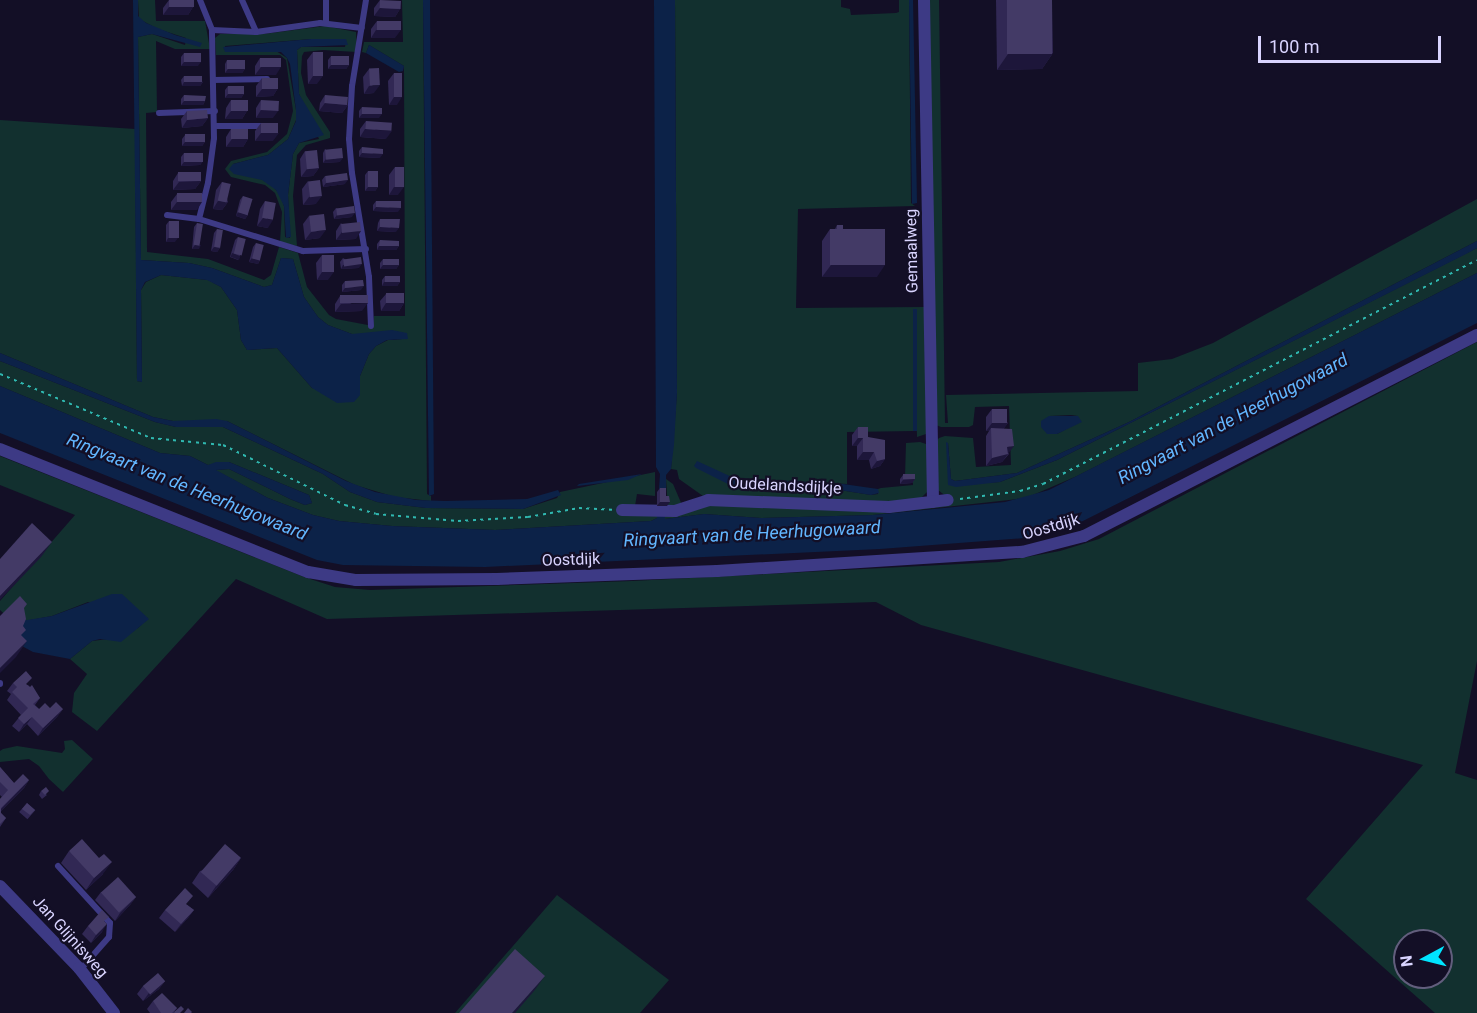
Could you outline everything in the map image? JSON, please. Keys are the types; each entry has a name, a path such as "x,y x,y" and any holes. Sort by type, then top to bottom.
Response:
{"street":[{"name":"Gemaalweg","path":"924,0 933,502"},
{"name":"Oostdijk","path":"0,449 308,572 341,579 497,579 636,575 1022,552 1084,536 1477,335"},
{"name":"Oudelandsdijkje","path":"622,510 685,509 708,500 889,507 948,500"},
{"name":"Jan Glijnisweg","path":"0,886 80,970 114,1013"}],"lane":[{"path":"198,219 208,183 215,111 212,30 200,0"},
{"path":"242,0 256,32"},
{"path":"326,0 326,23"},
{"path":"366,0 352,86 349,139 352,173 366,249 371,326"},
{"path":"212,30 256,32 326,23 362,28"},
{"path":"213,80 273,79"},
{"path":"159,112 215,111"},
{"path":"214,126 271,126"},
{"path":"167,215 198,219 303,251 366,249"},
{"path":"58,866 110,923 109,937 80,970"}],"path":[{"path":"948,500 1020,490 1043,484 1477,260"},
{"path":"0,374 157,440 223,445 345,505 368,512 458,521 528,517 579,508 622,510"}],"green space":[{"path":"138,0 155,0 156,21 205,21 210,49 175,49 156,41 157,112 146,113 147,252 208,259 264,280 271,275 279,247 298,253 307,287 329,315 336,319 373,326 374,316 405,316 404,66 369,45 366,53 362,52 364,42 403,42 402,0 423,0 427,494 431,496 431,501 395,497 355,485 227,421 173,421 153,417 0,353 0,120 135,129 137,381 142,382 141,290 146,282 161,275 208,280 221,287 237,310 241,340 247,350 277,348 312,388 360,395 360,376 369,354 376,346 388,340 402,340 352,334 328,325 318,317 304,297 293,259 281,258 272,285 264,287 212,268 189,263 141,260 138,37 152,34 185,45 186,38 158,29 139,19"},
{"path":"675,0 841,0 841,7 850,9 851,15 896,13 899,12 899,0 909,0 911,203 915,206 798,209 796,308 924,307 929,433 917,437 914,311 914,431 847,432 847,484 734,478 694,465 731,485 827,488 871,495 878,494 878,489 881,488 913,485 913,477 905,477 906,443 920,442 929,445 927,492 921,498 908,502 703,496 679,479 677,470 671,469 677,393"},
{"path":"927,0 939,0 945,423 948,423 946,395 1138,391 1138,363 1172,359 1213,343 1477,199 1477,241 1129,422 1017,473 955,481 951,479 948,443 948,485 1000,482 1057,460 1477,248 1477,273 1077,476 1026,498 873,515 761,518 704,514 665,519 665,516 709,502 840,509 947,497 938,490 935,443 939,438 945,436 973,438 976,467 1011,465 1009,406 975,407 973,425 969,427 936,425","holes":["1049,416 1078,416 1068,428 1057,434 1047,434"]},
{"path":"325,26 356,32 357,52 323,50 304,52 302,56 301,73 306,95 330,132 330,138 306,145 297,155 293,196 297,246 280,242 282,212 275,193 265,185 231,177 225,169 231,161 267,152 287,134 293,111 286,60 280,55 216,55 215,38 220,34 264,34","holes":["311,39 346,40 345,47 301,47 297,50 299,94 319,139 299,143 293,154 288,195 290,238 285,237 284,206 280,195 272,185 233,164 268,155 288,139 296,120 296,110 287,58 276,51 225,52 225,46"]},
{"path":"1477,342 1477,661 1455,773 1477,780 1477,1013 1435,1013 1408,989 1453,989 1453,929 1393,929 1393,976 1306,899 1423,765 921,625 876,602 327,619 236,579 97,731 72,712 74,693 87,674 70,659 92,641 108,639 138,628 148,618 88,602 52,616 14,623 0,610 0,601 75,515 0,485 0,456 304,577 335,587 370,590 632,581 999,562 1060,551 1099,539"},
{"path":"0,361 155,422 176,427 223,427 323,474 350,492 377,502 426,508 523,509 557,498 560,492 655,472 655,496 637,494 635,506 657,518 651,521 495,530 392,526 339,521 313,515 268,498 215,470 229,469 290,499 305,505 312,503 309,495 229,462 208,465 190,456 160,453 0,386"},
{"path":"666,479 673,484 682,505 668,509"},
{"path":"72,740 93,759 63,792 39,766 29,759 0,762 0,751 3,749 17,746 62,753 65,749 64,741"},
{"path":"557,895 669,980 640,1013 455,1013"}],"water":[{"path":"133,0 138,0 138,16 146,23 202,43 200,47 152,34 138,37 141,260 189,263 212,268 264,287 272,285 281,258 293,259 304,297 318,317 328,325 352,334 392,330 407,333 408,339 387,340 376,346 369,354 360,376 360,395 354,402 337,403 312,388 277,348 247,350 241,340 237,310 221,287 207,280 161,275 145,282 141,290 142,382 137,381"},
{"path":"423,0 430,0 434,494 429,496"},
{"path":"654,0 675,0 677,393 674,445 671,469 666,475 666,489 659,489 660,474 656,467"},
{"path":"909,0 913,0 917,203 912,204"},
{"path":"311,39 346,39 348,45 301,47 297,50 299,94 324,135 299,143 293,154 288,195 291,237 286,238 284,206 276,190 262,180 234,174 229,169 233,164 268,155 288,139 296,121 290,64 281,52 225,52 223,47"},
{"path":"369,45 404,66 403,71 399,72 366,53"},
{"path":"917,225 918,288 915,291 913,226"},
{"path":"1477,241 1477,248 1466,254 1057,460 1000,482 956,487 948,485 946,442 948,443 951,479 955,481 1017,473 1129,422"},
{"name":"Ringvaart van de Heerhugowaard","path":"1477,273 1477,323 1069,528 1025,538 880,549 485,567 343,565 317,560 0,433 0,386 160,453 190,456 208,465 216,462 229,462 309,495 312,503 305,505 290,499 229,469 216,470 268,498 313,515 339,521 392,526 495,530 651,521 657,518 657,506 665,507 665,519 704,514 761,518 873,515 1005,502 1049,490"},
{"path":"913,309 917,309 917,431 913,431"},
{"path":"0,353 153,417 173,421 216,419 227,421 346,481 375,492 416,500 445,501 527,499 558,490 561,495 523,509 426,508 377,502 350,492 323,474 223,427 176,427 155,422 0,361"},
{"path":"1049,416 1078,416 1082,422 1057,434 1047,434 1041,427 1041,421"},
{"path":"697,461 734,478 843,484 878,489 879,493 871,495 827,488 730,485 696,468 694,466"},
{"path":"642,474 628,480 577,486 579,484"},
{"path":"112,594 122,594 149,619 121,642 100,639 92,641 70,659 33,652 20,645 21,621 52,616"}],"building":[{"path":"169,0 194,0 194,7 169,7"},
{"path":"380,0 401,1 401,9 380,8"},
{"path":"1007,0 1052,0 1052,54 1007,54"},
{"path":"377,21 401,21 401,30 377,30"},
{"path":"313,52 323,52 323,76 313,76"},
{"path":"184,53 201,53 201,62 184,62"},
{"path":"331,56 349,56 349,65 331,65"},
{"path":"260,58 281,58 281,67 260,67"},
{"path":"227,60 245,60 245,69 227,69"},
{"path":"379,68 380,85 370,86 369,69"},
{"path":"394,73 402,73 402,97 394,97"},
{"path":"184,76 202,76 202,82 184,82"},
{"path":"262,78 278,78 278,89 262,89"},
{"path":"228,86 244,86 244,94 228,94"},
{"path":"184,95 206,96 205,101 184,101"},
{"path":"325,95 348,97 347,105 324,103"},
{"path":"231,100 248,100 248,111 231,111"},
{"path":"261,100 279,101 278,111 260,110"},
{"path":"362,107 382,108 382,114 362,114"},
{"path":"207,110 208,118 187,120 187,111"},
{"path":"366,121 392,123 391,131 365,129"},
{"path":"261,123 278,123 278,133 261,133"},
{"path":"231,129 248,129 248,139 231,139"},
{"path":"185,134 205,134 205,142 185,142"},
{"path":"362,147 383,149 383,154 362,153"},
{"path":"342,148 343,158 326,160 325,150"},
{"path":"317,150 319,168 307,169 305,151"},
{"path":"184,153 203,153 203,162 184,162"},
{"path":"395,167 404,167 404,187 395,187"},
{"path":"368,171 378,171 378,187 368,187"},
{"path":"178,172 201,172 201,181 178,181"},
{"path":"347,173 348,180 326,183 325,176"},
{"path":"320,180 322,196 310,197 308,181"},
{"path":"222,182 231,184 226,203 218,201"},
{"path":"177,193 202,193 202,202 177,202"},
{"path":"243,196 253,199 248,215 238,212"},
{"path":"265,201 276,203 273,220 262,218"},
{"path":"376,201 401,201 401,208 376,207"},
{"path":"354,206 355,213 337,215 336,209"},
{"path":"324,214 326,230 311,232 309,216"},
{"path":"380,219 400,219 399,228 380,227"},
{"path":"169,221 179,221 179,238 169,238"},
{"path":"360,222 361,231 342,233 341,224"},
{"path":"197,223 203,224 199,246 194,245"},
{"path":"837,225 843,225 843,229 837,229"},
{"path":"217,229 223,230 220,248 214,247"},
{"path":"830,229 885,229 885,265 830,265"},
{"path":"238,237 246,239 242,255 234,253"},
{"path":"380,240 399,241 399,246 379,246"},
{"path":"256,243 264,245 260,260 252,259"},
{"path":"322,255 334,255 334,272 322,272"},
{"path":"361,257 362,264 344,266 343,260"},
{"path":"383,259 399,259 399,265 383,265"},
{"path":"385,276 400,276 400,282 385,282"},
{"path":"363,280 364,286 345,288 345,281"},
{"path":"386,293 404,293 404,303 386,303"},
{"path":"340,295 368,295 368,303 340,303"},
{"path":"992,409 1007,409 1007,423 992,423"},
{"path":"858,427 868,427 868,437 885,440 885,459 877,461 874,452 863,452 863,438 858,438"},
{"path":"991,428 1012,429 1014,446 1007,447 1008,454 992,458"},
{"path":"903,474 915,474 915,479 903,479"},
{"path":"660,488 666,488 666,496 669,496 670,502 660,502"},
{"path":"32,523 52,542 0,596 0,559"},
{"path":"20,596 27,604 24,608 26,619 23,626 26,630 21,635 27,641 0,668 0,616"},
{"path":"26,671 32,678 26,684 30,687 32,685 40,698 33,704 39,709 45,703 50,708 56,702 63,709 43,728 32,717 24,724 18,718 28,708 12,692 17,687 13,683"},
{"path":"0,767 14,783 23,774 29,780 1,808 1,813 6,818 0,824 0,799 8,790 0,782"},
{"path":"46,787 49,791 45,795 41,791"},
{"path":"27,803 35,810 30,815 22,809"},
{"path":"82,839 99,858 104,854 112,862 94,878 69,851"},
{"path":"225,844 241,858 217,886 201,872"},
{"path":"118,877 136,897 119,912 101,892"},
{"path":"185,888 193,896 186,904 194,910 181,924 165,910"},
{"path":"102,910 109,917 104,921 107,924 96,935 88,926"},
{"path":"515,949 545,976 512,1013 459,1013"},
{"path":"158,973 165,981 150,994 143,986"},
{"path":"162,993 177,1008 172,1013 161,1013 153,1001"},
{"path":"181,1006 184,1009 180,1013 174,1012"}]}
